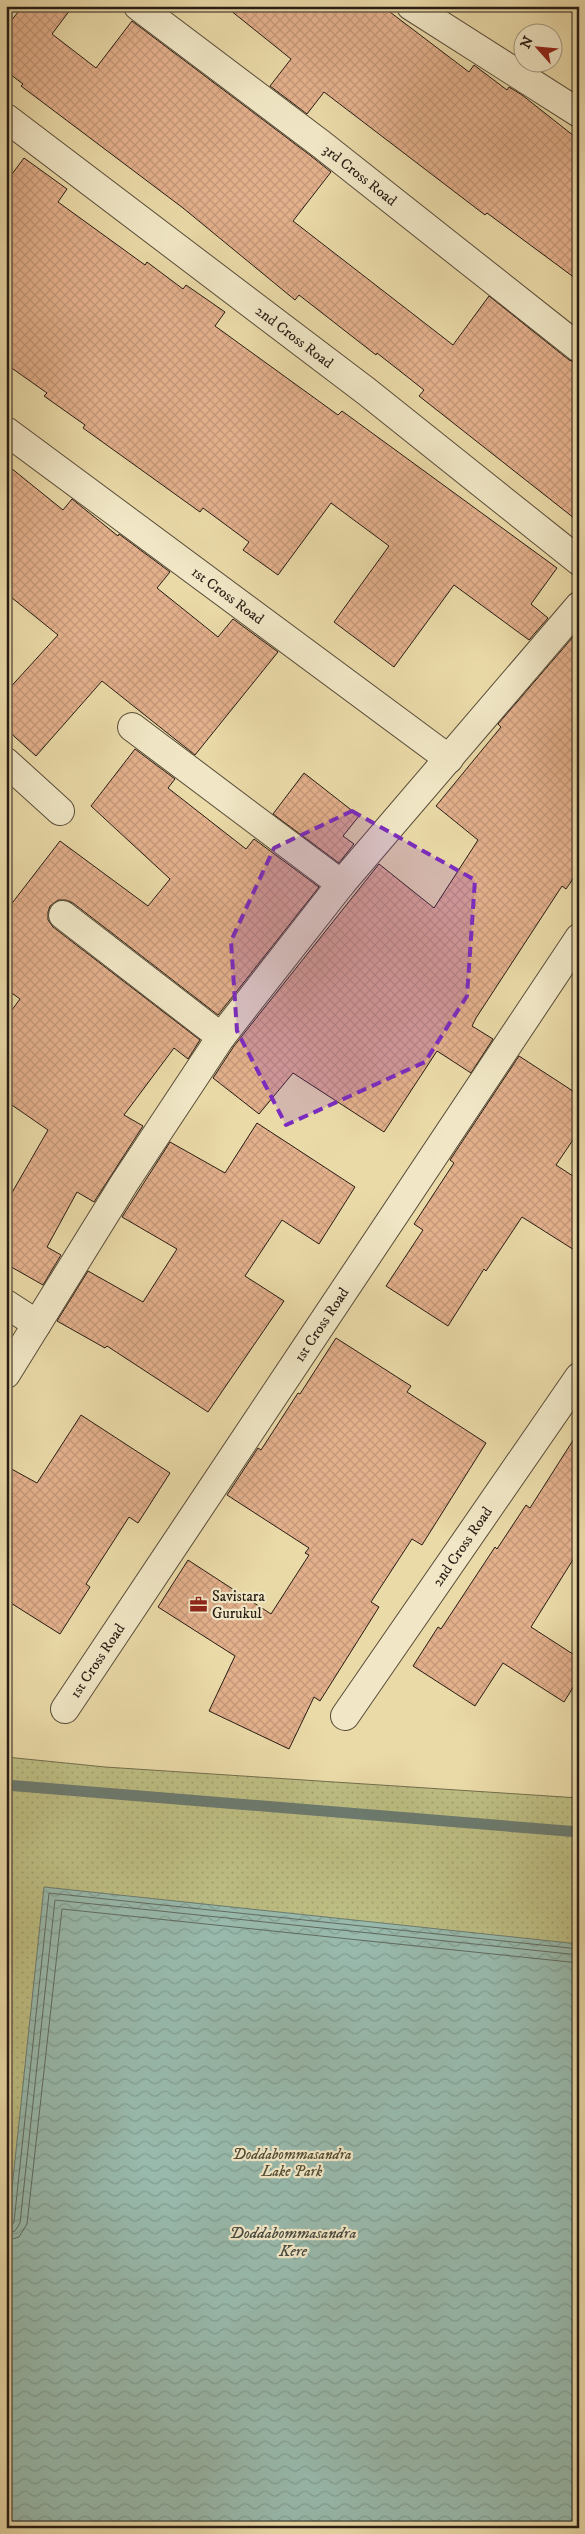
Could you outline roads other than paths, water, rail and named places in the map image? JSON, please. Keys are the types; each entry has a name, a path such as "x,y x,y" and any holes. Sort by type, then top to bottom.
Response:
{"street":[{"name":"3rd Cross Road","path":"138,6 175,32 321,144 579,348"},
{"path":"411,6 579,113"},
{"name":"2nd Cross Road","path":"6,118 366,391 579,561"},
{"name":"1st Cross Road","path":"6,431 449,759"},
{"path":"6,1374 125,1182 222,1037 341,884 579,606"},
{"path":"132,727 341,884"},
{"path":"6,762 60,810"},
{"path":"63,915 222,1037"},
{"name":"1st Cross Road","path":"65,1709 579,938"},
{"path":"6,1304 38,1324"},
{"name":"2nd Cross Road","path":"345,1716 579,1377"}],"water":[{"name":"Doddabommasandra Kere","path":"44,1887 579,1944 579,2528 6,2528 6,2245"}],"waterway":[{"path":"6,1785 579,1832"}],"place":[{"name":"Savistara Gurukul","path":"198,1605"}],"park label":[{"name":"Doddabommasandra Lake Park","path":"292,2162"}]}
